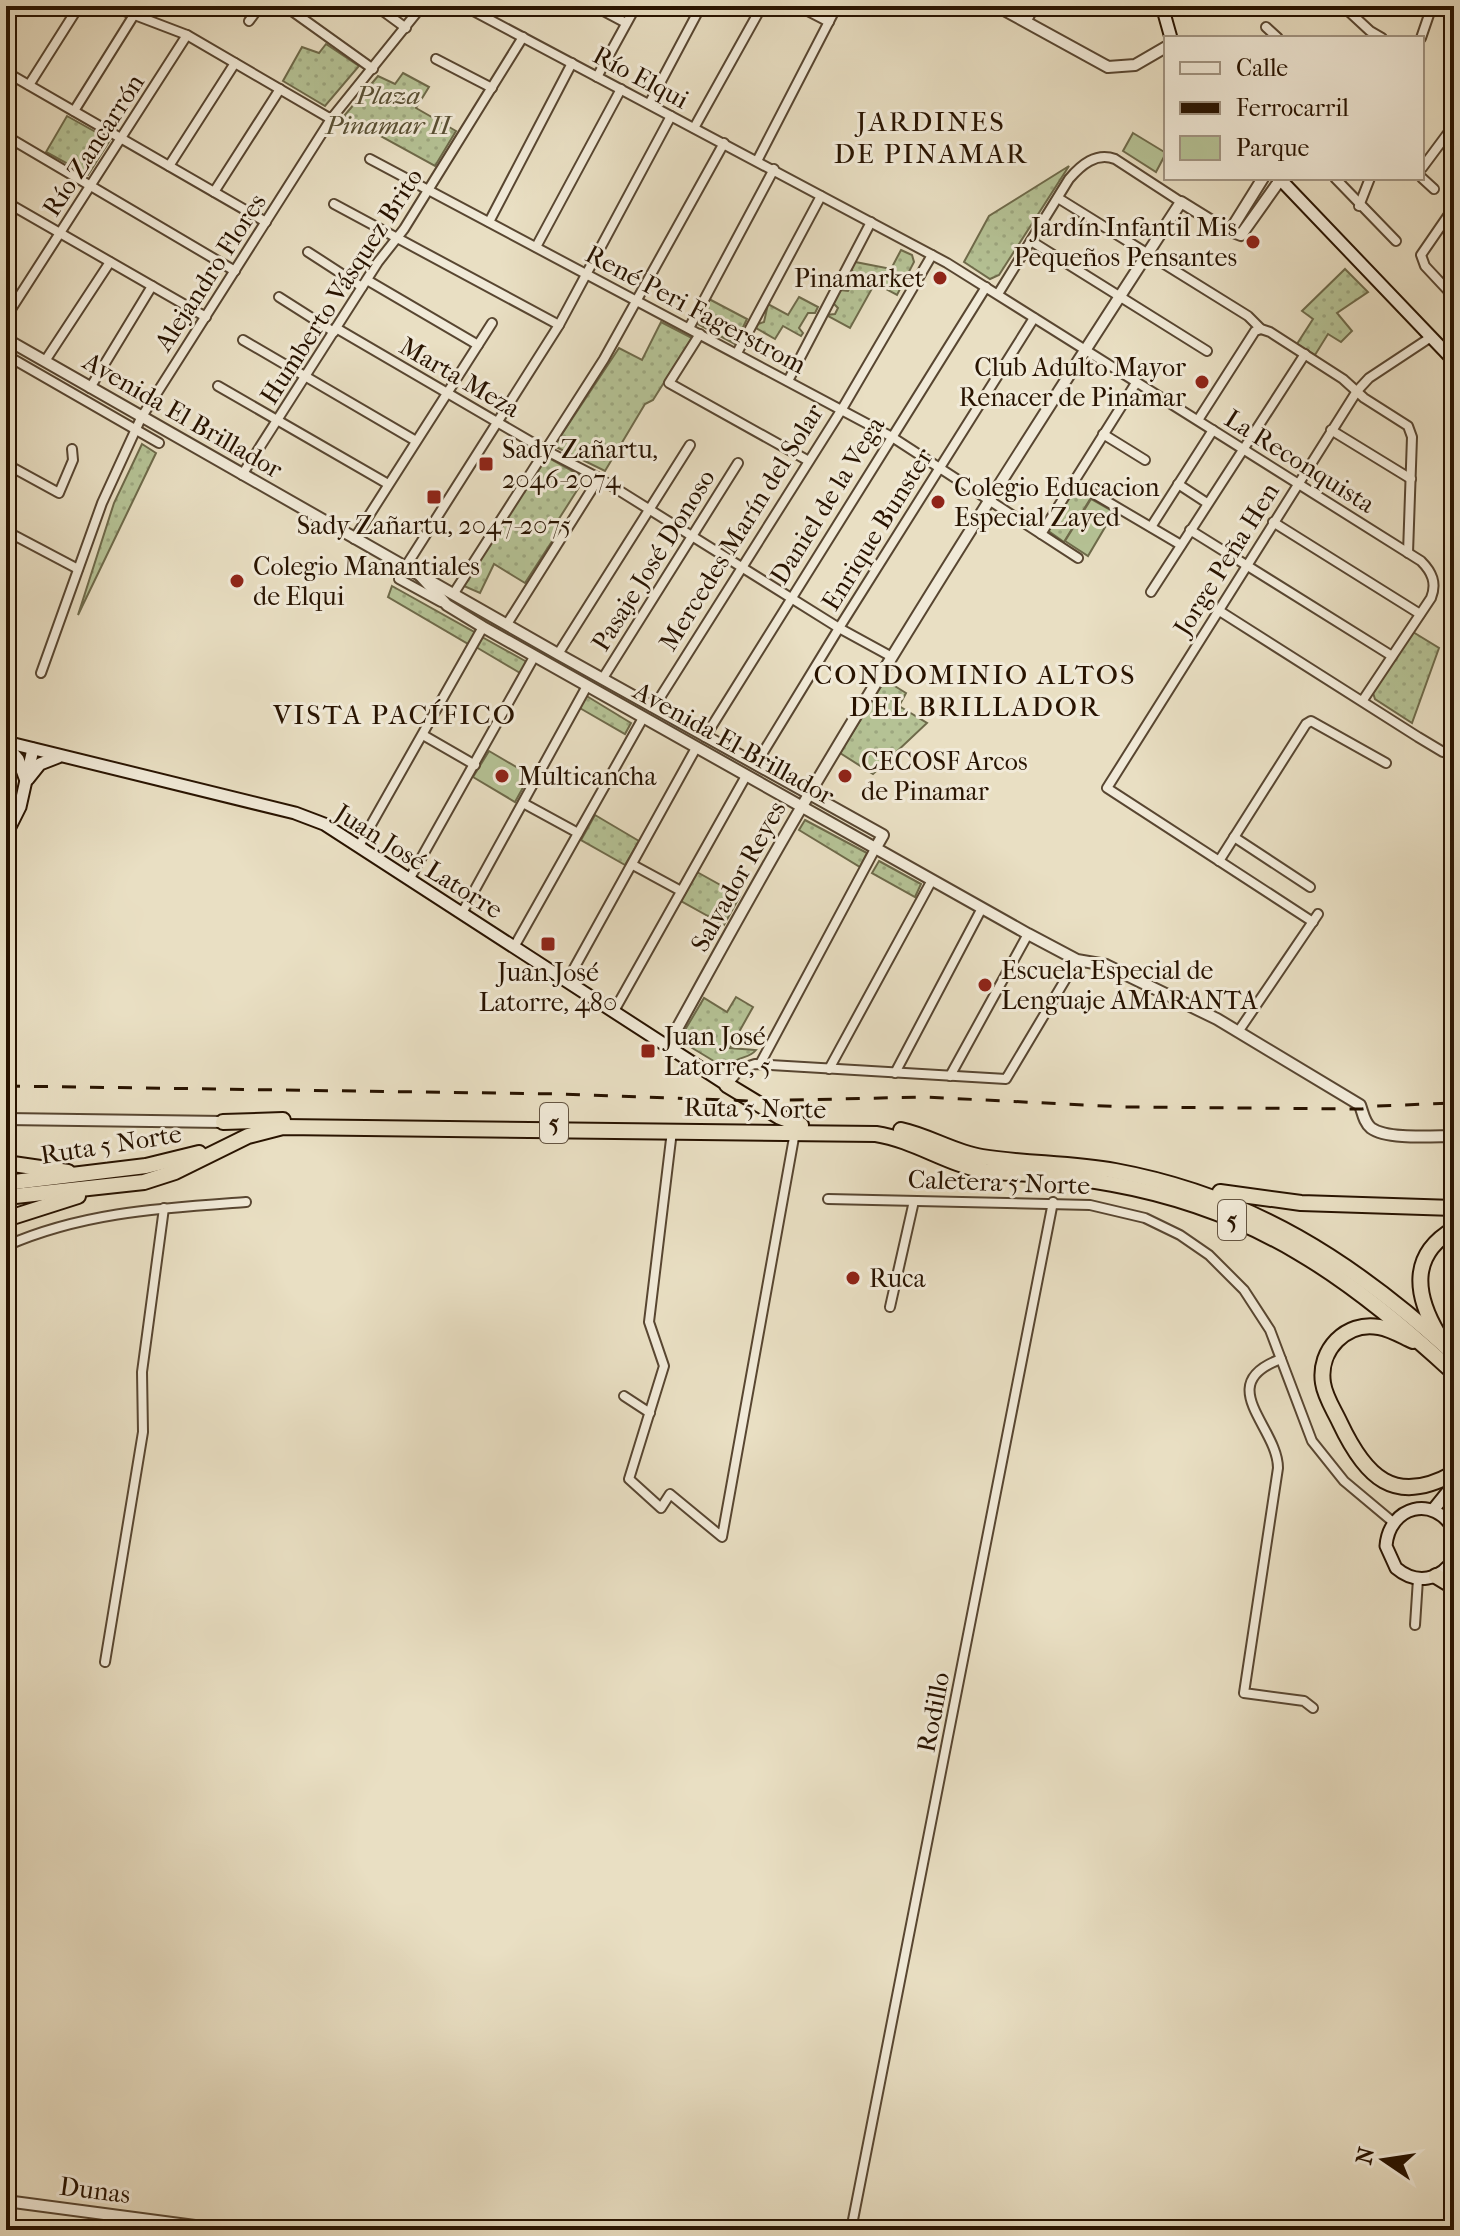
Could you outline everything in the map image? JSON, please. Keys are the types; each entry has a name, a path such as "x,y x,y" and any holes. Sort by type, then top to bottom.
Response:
{"highway":[{"path":"727,1085 798,1129"},
{"path":"749,1125 754,1111 751,1101"},
{"path":"223,1122 283,1120"},
{"name":"Ruta 5 Norte","path":"6,1183 88,1175 187,1157 252,1128 283,1120 749,1125 889,1136 982,1170 1089,1180 1186,1202 1242,1224 1309,1257 1369,1299 1454,1373"},
{"name":"Ruta 5 Norte","path":"6,1197 156,1179 248,1136 283,1127 672,1131 895,1129 983,1157 1085,1167 1160,1181 1236,1206 1314,1245 1371,1283 1450,1351"},
{"path":"6,1163 88,1175"},
{"path":"1160,1181 1271,1201 1454,1208"},
{"path":"6,1219 116,1185"},
{"path":"1450,1351 1424,1307 1420,1278 1429,1251 1454,1229"},
{"path":"1428,1349 1387,1329 1367,1326 1354,1329 1341,1335 1331,1347 1323,1368 1323,1382 1354,1451 1372,1474 1395,1485 1416,1487 1432,1484 1454,1473"},
{"path":"1436,1576 1454,1587"}],"main road":[{"path":"1162,6 1170,36"},
{"path":"1280,180 1454,361"},
{"path":"6,744 22,767 26,783"},
{"name":"Juan José Latorre","path":"6,744 295,813 324,824 727,1085"},
{"path":"6,835 20,807 33,749"},
{"path":"26,783 40,764 64,756"},
{"path":"1433,1510 1454,1484"},
{"path":"1452,1522 1433,1510 1411,1510 1393,1522 1386,1546 1391,1562 1402,1574 1418,1579 1436,1576 1454,1558"}],"street":[{"path":"6,20 15,6"},
{"path":"29,85 79,6"},
{"path":"111,6 187,35 331,119"},
{"path":"249,21 260,6"},
{"path":"285,6 373,69"},
{"path":"376,6 406,28"},
{"name":"Alejandro Flores","path":"41,673 102,503 141,418 331,119 422,6"},
{"name":"Río Elqui","path":"464,6 479,10 523,37 757,161"},
{"path":"594,6 626,23"},
{"path":"597,77 636,6"},
{"path":"649,104 701,6"},
{"path":"694,128 762,6"},
{"path":"798,6 829,22"},
{"path":"757,161 837,6"},
{"path":"997,6 1108,67 1135,65 1164,48"},
{"path":"1026,22 1035,6"},
{"path":"1343,6 1379,36"},
{"path":"1422,36 1432,6"},
{"path":"74,111 134,15"},
{"path":"1266,27 1276,36"},
{"name":"Río Zancarrón","path":"6,317 187,35"},
{"name":"Humberto Vásquez Brito","path":"242,475 378,262 399,238 523,37"},
{"path":"436,59 492,88"},
{"path":"169,166 235,63"},
{"path":"489,222 572,63"},
{"path":"6,72 266,222"},
{"path":"214,192 280,89"},
{"path":"536,247 621,89"},
{"path":"447,605 411,568 497,422 559,325 671,116"},
{"path":"1424,165 1454,125"},
{"path":"6,136 235,271"},
{"path":"454,593 604,359 724,143"},
{"path":"998,294 1076,171 1094,159 1104,156 1115,159 1235,235 1245,233 1278,180"},
{"name":"René Peri Fagerstrom","path":"370,159 892,437 1078,558"},
{"name":"La Reconquista","path":"757,161 998,294 1408,553 1430,572 1433,592 1420,614"},
{"path":"689,328 774,169"},
{"path":"1230,231 1262,180"},
{"path":"1337,180 1396,241"},
{"path":"1359,206 1369,180"},
{"path":"1424,180 1434,189"},
{"path":"737,353 821,196"},
{"path":"1058,198 1248,316 1261,329 1305,354 1410,429 1408,553"},
{"name":"Salvador Reyes","path":"668,1045 810,793 892,657 1181,202"},
{"path":"6,215 9,203 206,317"},
{"path":"334,204 559,325"},
{"path":"1454,207 1421,255 1425,266 1454,297"},
{"path":"788,381 871,222"},
{"path":"1031,241 1207,351"},
{"path":"308,252 478,345"},
{"name":"Mercedes Marín del Solar","path":"514,947 643,718 654,707 842,409 932,255"},
{"path":"45,361 110,262"},
{"path":"90,388 152,286"},
{"name":"Daniel de la Vega","path":"705,737 986,287"},
{"name":"Marta Meza","path":"279,297 599,478 839,628 892,657"},
{"name":"Enrique Bunster","path":"756,764 1034,318"},
{"path":"354,539 492,323"},
{"path":"1198,420 1255,331 1261,329"},
{"path":"700,334 669,383 807,460"},
{"name":"Jorge Peña Hen","path":"1219,861 1107,788 1357,391 1369,378 1431,337"},
{"name":"Avenida El Brillador","path":"6,339 354,539 411,568 558,654 883,835 875,849"},
{"path":"243,340 416,441"},
{"path":"1151,592 1305,354"},
{"name":"Avenida El Brillador","path":"6,355 159,443"},
{"path":"1041,534 1136,383"},
{"path":"218,386 388,484"},
{"path":"6,428 11,418"},
{"path":"1151,527 1213,430"},
{"path":"1331,430 1411,479"},
{"path":"1103,434 1145,460"},
{"path":"558,654 690,445"},
{"path":"6,464 59,493 73,460 72,449"},
{"name":"Pasaje José Donoso","path":"603,678 738,463"},
{"path":"507,624 599,478"},
{"path":"1074,482 1181,545"},
{"path":"1178,484 1207,503"},
{"path":"1273,522 1420,614 1363,700"},
{"path":"1190,530 1392,656"},
{"path":"6,531 78,569"},
{"name":"Avenida El Brillador","path":"399,579 1028,934 1077,960 1106,965 1217,1019 1360,1105 1364,1119 1376,1130 1398,1135 1454,1136"},
{"path":"1218,610 1418,737 1454,755"},
{"path":"359,846 483,627"},
{"path":"410,878 534,657"},
{"path":"462,913 587,686"},
{"path":"1238,1032 1315,918 1219,861 1306,724 1311,721 1386,763"},
{"path":"423,735 475,765"},
{"path":"567,981 696,748"},
{"path":"614,1011 746,776"},
{"path":"523,803 578,833"},
{"path":"1234,837 1310,887"},
{"path":"760,1064 875,849"},
{"path":"633,865 681,891"},
{"path":"829,1069 932,880"},
{"path":"895,1073 982,908"},
{"path":"950,1076 1028,934"},
{"path":"727,1085 740,1069 760,1064 1006,1079 1077,960"},
{"path":"6,1119 223,1122"},
{"path":"672,1131 649,1322 664,1366 629,1479 661,1508 670,1494 722,1537 798,1129"},
{"name":"Caletera 5 Norte","path":"828,1199 1090,1205 1127,1213 1163,1226 1195,1244 1223,1266 1252,1300 1270,1330 1303,1423 1324,1459 1344,1481 1393,1522"},
{"path":"890,1307 914,1201"},
{"path":"6,1246 79,1221 121,1213 246,1202"},
{"name":"Rodillo","path":"851,2230 1053,1202"},
{"path":"105,1662 143,1432 142,1372 164,1208"},
{"path":"1281,1359 1257,1375 1249,1392 1251,1404 1275,1446 1278,1468 1244,1693 1304,1701 1313,1708"},
{"path":"624,1396 650,1413"},
{"path":"1415,1625 1418,1579"},
{"name":"Dunas","path":"6,2201 225,2230"}],"green space":[{"path":"326,44 359,66 325,106 283,81 302,47 319,53"},
{"name":"Plaza Pinamar II","path":"403,73 429,87 416,108 456,131 435,166 344,116 378,76 395,84"},
{"path":"67,116 110,140 88,175 46,152"},
{"path":"1133,133 1164,152 1164,157 1156,172 1123,151"},
{"path":"1069,166 999,275 990,279 964,262 989,216"},
{"path":"901,250 912,255 914,262 897,295 875,283 850,328 826,315 835,314 838,308 833,303 840,290 848,291 857,275 851,270 855,262 891,269"},
{"path":"1345,269 1368,292 1337,313 1352,331 1341,342 1328,334 1315,355 1297,344 1313,319 1302,311"},
{"path":"799,297 818,307 815,313 808,313 799,328 803,333 801,336 783,326 775,339 756,328 764,322 768,304 788,315"},
{"path":"709,299 747,319 735,344 696,323"},
{"path":"661,322 692,338 653,400 645,404 605,471 554,446 619,348 642,360"},
{"path":"142,444 156,453 78,615 114,503"},
{"path":"545,456 581,476 583,481 555,525 560,529 525,583 494,564 480,593 464,586"},
{"path":"1076,487 1092,496 1064,542 1047,530"},
{"path":"1091,499 1114,512 1088,556 1065,541"},
{"path":"392,586 476,633 470,645 388,597"},
{"path":"1413,632 1439,648 1412,723 1375,699 1373,693"},
{"path":"482,637 527,662 520,673 476,647"},
{"path":"885,680 906,693 899,706 927,723 873,774 840,753"},
{"path":"585,695 631,723 625,734 578,707"},
{"name":"Multicancha","path":"489,751 530,775 515,802 473,777"},
{"path":"595,815 639,841 625,865 581,840"},
{"path":"805,820 867,853 860,867 799,830"},
{"path":"879,861 921,884 915,897 872,873"},
{"path":"697,872 740,896 724,925 681,901"},
{"path":"736,997 753,1007 730,1048 756,1050 727,1069 679,1040 704,998 727,1012"}],"railway":[{"path":"6,1086 562,1094 751,1101 924,1097 1125,1107 1362,1109 1454,1103"}],"place":[{"name":"Jardín Infantil Mis Pequeños Pensantes","path":"1253,242"},
{"name":"Pinamarket","path":"940,278"},
{"name":"Club Adulto Mayor Renacer de Pinamar","path":"1202,382"},
{"name":"Sady Zañartu, 2046-2074","path":"486,464"},
{"name":"Sady Zañartu, 2047-2075","path":"434,497"},
{"name":"Colegio Educacion Especial Zayed","path":"938,502"},
{"name":"Colegio Manantiales de Elqui","path":"237,581"},
{"name":"Multicancha","path":"502,776"},
{"name":"CECOSF Arcos de Pinamar","path":"845,776"},
{"name":"Juan José Latorre, 480","path":"548,944"},
{"name":"Escuela Especial de Lenguaje AMARANTA","path":"985,985"},
{"name":"Juan José Latorre, 5","path":"648,1051"},
{"name":"Ruca","path":"853,1278"}],"district":[{"name":"JARDINES DE PINAMAR","path":"931,137"},
{"name":"CONDOMINIO ALTOS DEL BRILLADOR","path":"975,690"},
{"name":"VISTA PACÍFICO","path":"395,714"}]}
